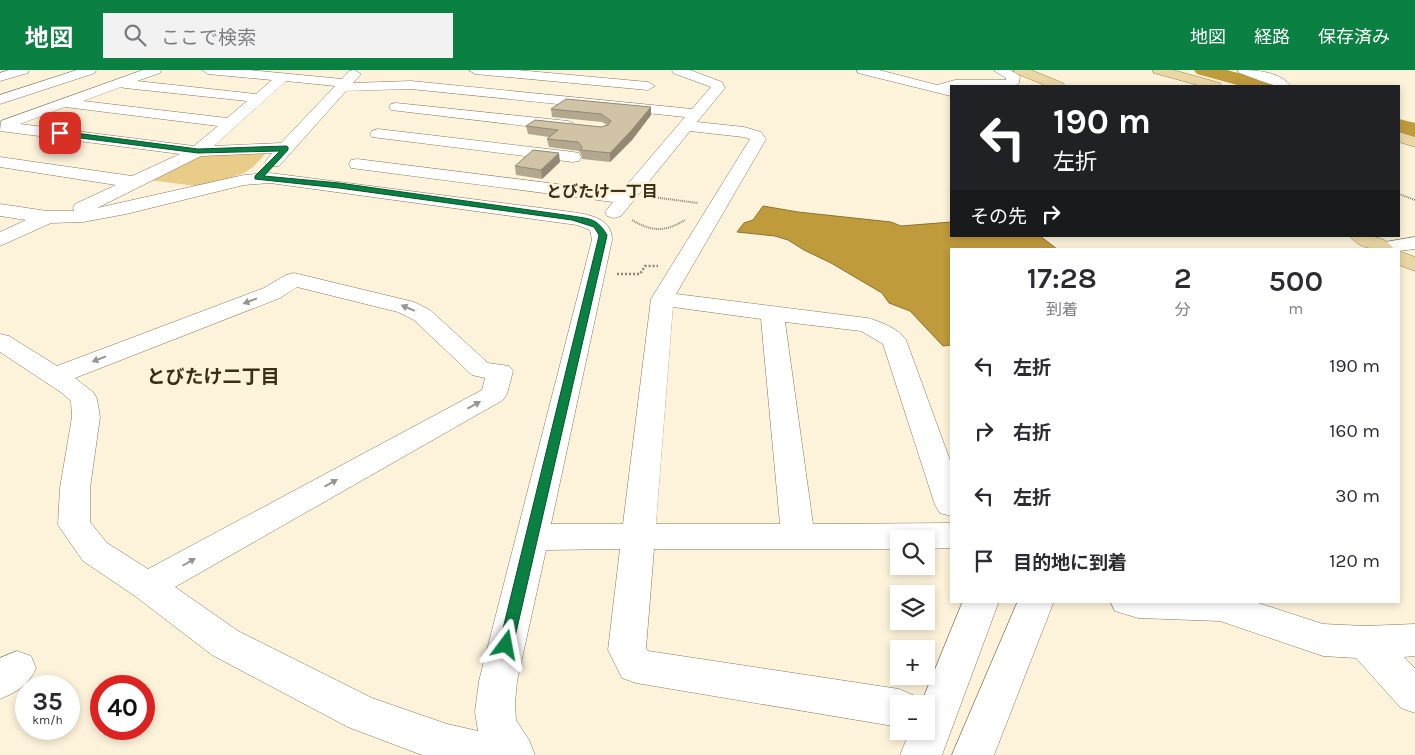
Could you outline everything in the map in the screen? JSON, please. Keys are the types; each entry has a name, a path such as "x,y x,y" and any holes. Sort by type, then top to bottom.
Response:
{"main road":[{"path":"1020,70 1056,85"},
{"path":"1159,70 1212,85"},
{"path":"1400,137 1415,142"},
{"path":"1400,143 1415,148"},
{"path":"1362,237 1382,248"},
{"path":"1400,257 1415,265"}],"street":[{"path":"0,77 23,70"},
{"path":"0,100 90,70"},
{"path":"0,126 155,70"},
{"path":"208,70 344,85 411,85 626,107 755,135 758,139 662,299 627,650 636,666 890,719"},
{"path":"258,178 357,70"},
{"path":"339,186 357,164 422,70"},
{"path":"475,70 562,74 648,86"},
{"path":"514,755 501,738 494,711 498,681 603,235 604,221 628,196 718,88 717,85 678,70"},
{"path":"863,70 944,91"},
{"path":"999,70 1013,76 1012,83 1003,85"},
{"path":"1244,70 1270,78 1280,85"},
{"path":"614,118 660,75"},
{"path":"0,240 55,218 198,151 282,78"},
{"path":"118,83 258,98"},
{"path":"64,103 230,123"},
{"path":"396,108 583,127"},
{"path":"0,126 198,151 286,148"},
{"path":"378,134 579,151 552,177"},
{"path":"0,162 134,182"},
{"path":"357,164 552,177 628,196"},
{"path":"0,210 55,218 101,214 258,178 339,186 587,221 604,221"},
{"path":"1400,226 1415,233"},
{"path":"1398,248 1415,243"},
{"path":"55,376 272,293 294,280 406,307 422,315 481,370 500,371 494,394 147,586"},
{"path":"662,299 867,325 894,340 950,502"},
{"path":"774,313 773,319 798,537"},
{"path":"0,340 71,387 84,399 86,417 75,488 74,525 95,552 147,586 225,643 362,714 447,744 495,755"},
{"path":"532,537 950,536"},
{"path":"935,695 980,603"},
{"path":"973,755 1035,603"},
{"path":"1138,603 1220,606 1323,640 1365,642 1415,640"},
{"path":"1365,642 1415,695"}],"path":[{"path":"1400,194 1415,200"},
{"path":"628,196 714,213"},
{"path":"604,221 632,220 643,228 663,230 675,227 687,218 714,213"},
{"path":"594,274 640,274 644,266 682,266"}],"shaded area":[{"path":"267,152 253,167 244,173 226,179 196,186 149,180 194,156"},
{"path":"763,206 798,212 891,222 901,226 950,222 950,237 1041,237 1056,248 950,248 950,345 943,346 910,311 889,303 882,293 831,263 788,240 775,236 737,232 744,223 753,220"}],"building":[{"path":"566,99 651,107 610,153 581,150 582,147 578,142 547,139 558,130 526,126 535,120 601,127 608,125 611,121 601,114 551,109"},
{"path":"533,150 559,153 541,170 515,166"}],"waterway":[{"path":"1204,70 1260,85"},
{"path":"1400,126 1415,131"}],"district":[{"name":"とびたけ一丁目","path":"602,191"},
{"name":"とびたけ二丁目","path":"213,376"}],"route":[{"path":"60,133 198,151 286,148 258,178 284,179 339,186 572,218 598,225 603,235 602,240 506,645"}]}
